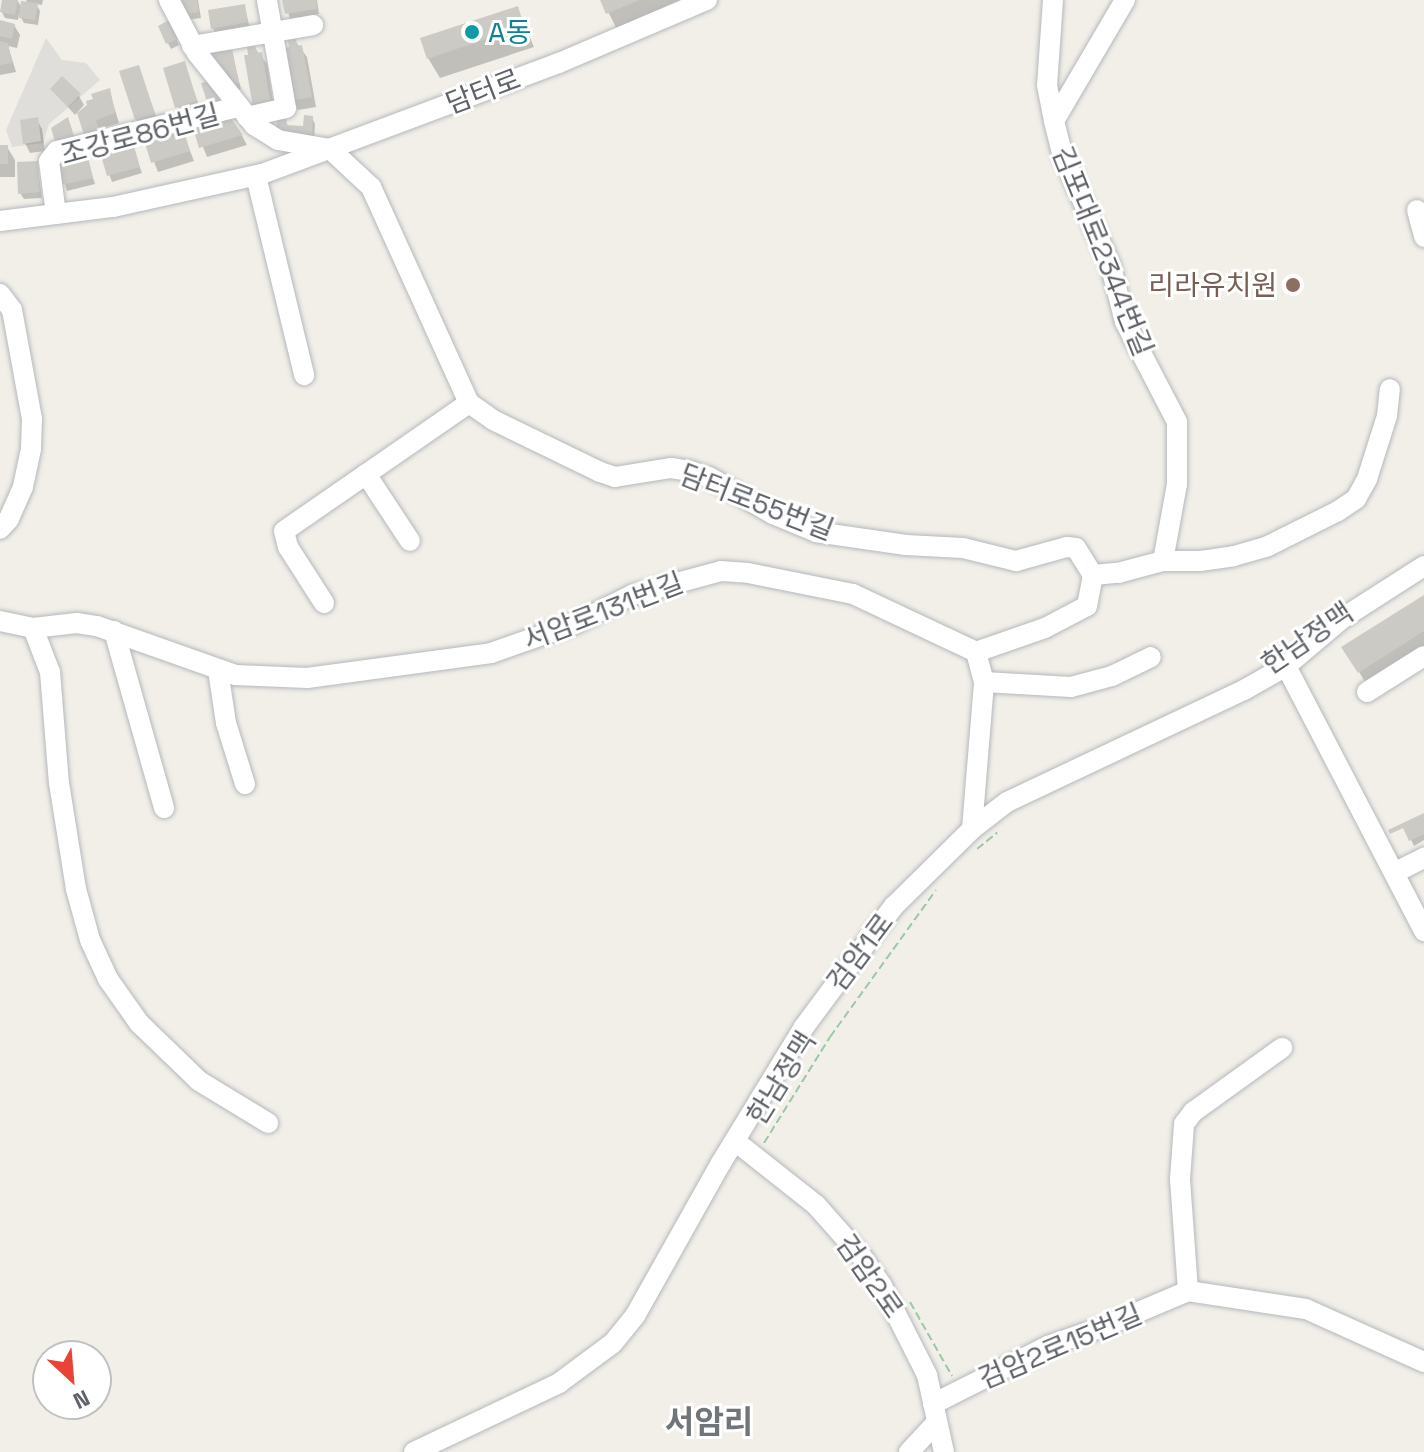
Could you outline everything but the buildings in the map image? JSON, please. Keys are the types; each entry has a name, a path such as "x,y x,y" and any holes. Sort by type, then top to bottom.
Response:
{"street":[{"name":"조강로86번길","path":"169,0 192,46 264,134 278,140 330,149"},
{"name":"조강로86번길","path":"56,214 49,161 57,151 243,112 286,108 267,0"},
{"name":"담터로","path":"0,221 161,198 256,176 559,63 707,0"},
{"path":"1053,0 1047,85 1054,121"},
{"name":"김포대로2344번길","path":"1125,0 1054,121 1062,153 1111,267 1125,322 1177,422 1177,484 1163,561"},
{"path":"192,46 313,25"},
{"path":"324,603 288,547 284,531 469,403 371,187 330,149"},
{"path":"256,176 304,375"},
{"path":"1417,210 1424,237"},
{"path":"0,294 12,310 32,419 31,449 23,487 9,519 0,529"},
{"path":"972,829 984,682 976,652 1045,628 1087,606 1093,575 1118,573 1163,561 1200,561 1268,546 1356,499 1377,452 1390,389"},
{"name":"담터로55번길","path":"469,403 493,420 615,477 671,468 690,471 709,477 773,514 835,536 963,548 1016,561 1067,547 1076,548 1093,575"},
{"path":"366,474 410,541"},
{"name":"검암1로","path":"414,1452 559,1383 613,1343 635,1316 735,1141 804,1027 845,968 894,906 972,829 1007,802 1230,696 1286,666 1343,618 1424,566"},
{"name":"서암로131번길","path":"0,621 33,628 77,623 114,631 218,670 269,679 307,678 491,653 574,624 632,595 721,571 835,588 976,652"},
{"path":"33,628 50,672 59,783 76,889 90,940 102,966 123,1004 162,1046 223,1098 268,1123"},
{"path":"114,631 164,808"},
{"path":"1367,692 1424,656"},
{"path":"984,682 1071,687 1112,676 1151,657"},
{"path":"1286,666 1424,931"},
{"path":"218,670 226,723 245,784"},
{"path":"1394,873 1424,858"},
{"path":"1282,1048 1193,1112 1184,1124 1180,1179 1188,1291 1306,1309 1424,1362"},
{"name":"검암2로","path":"735,1141 816,1205 862,1257 905,1327 927,1375 944,1452"},
{"name":"검암2로15번길","path":"935,1413 1036,1352 1188,1291"},
{"path":"909,1452 935,1413"}],"path":[{"path":"972,854 1007,824"},
{"name":"한남정맥","path":"763,1144 830,1037 940,886"},
{"path":"906,1296 952,1377 964,1371"}],"shaded area":[{"path":"46,38 62,60 86,63 100,80 49,124 43,143 12,147 6,130"}],"place":[{"name":"A동","path":"472,32"},
{"name":"리라유치원","path":"1293,285"}],"district":[{"name":"서암리","path":"709,1422"}]}
